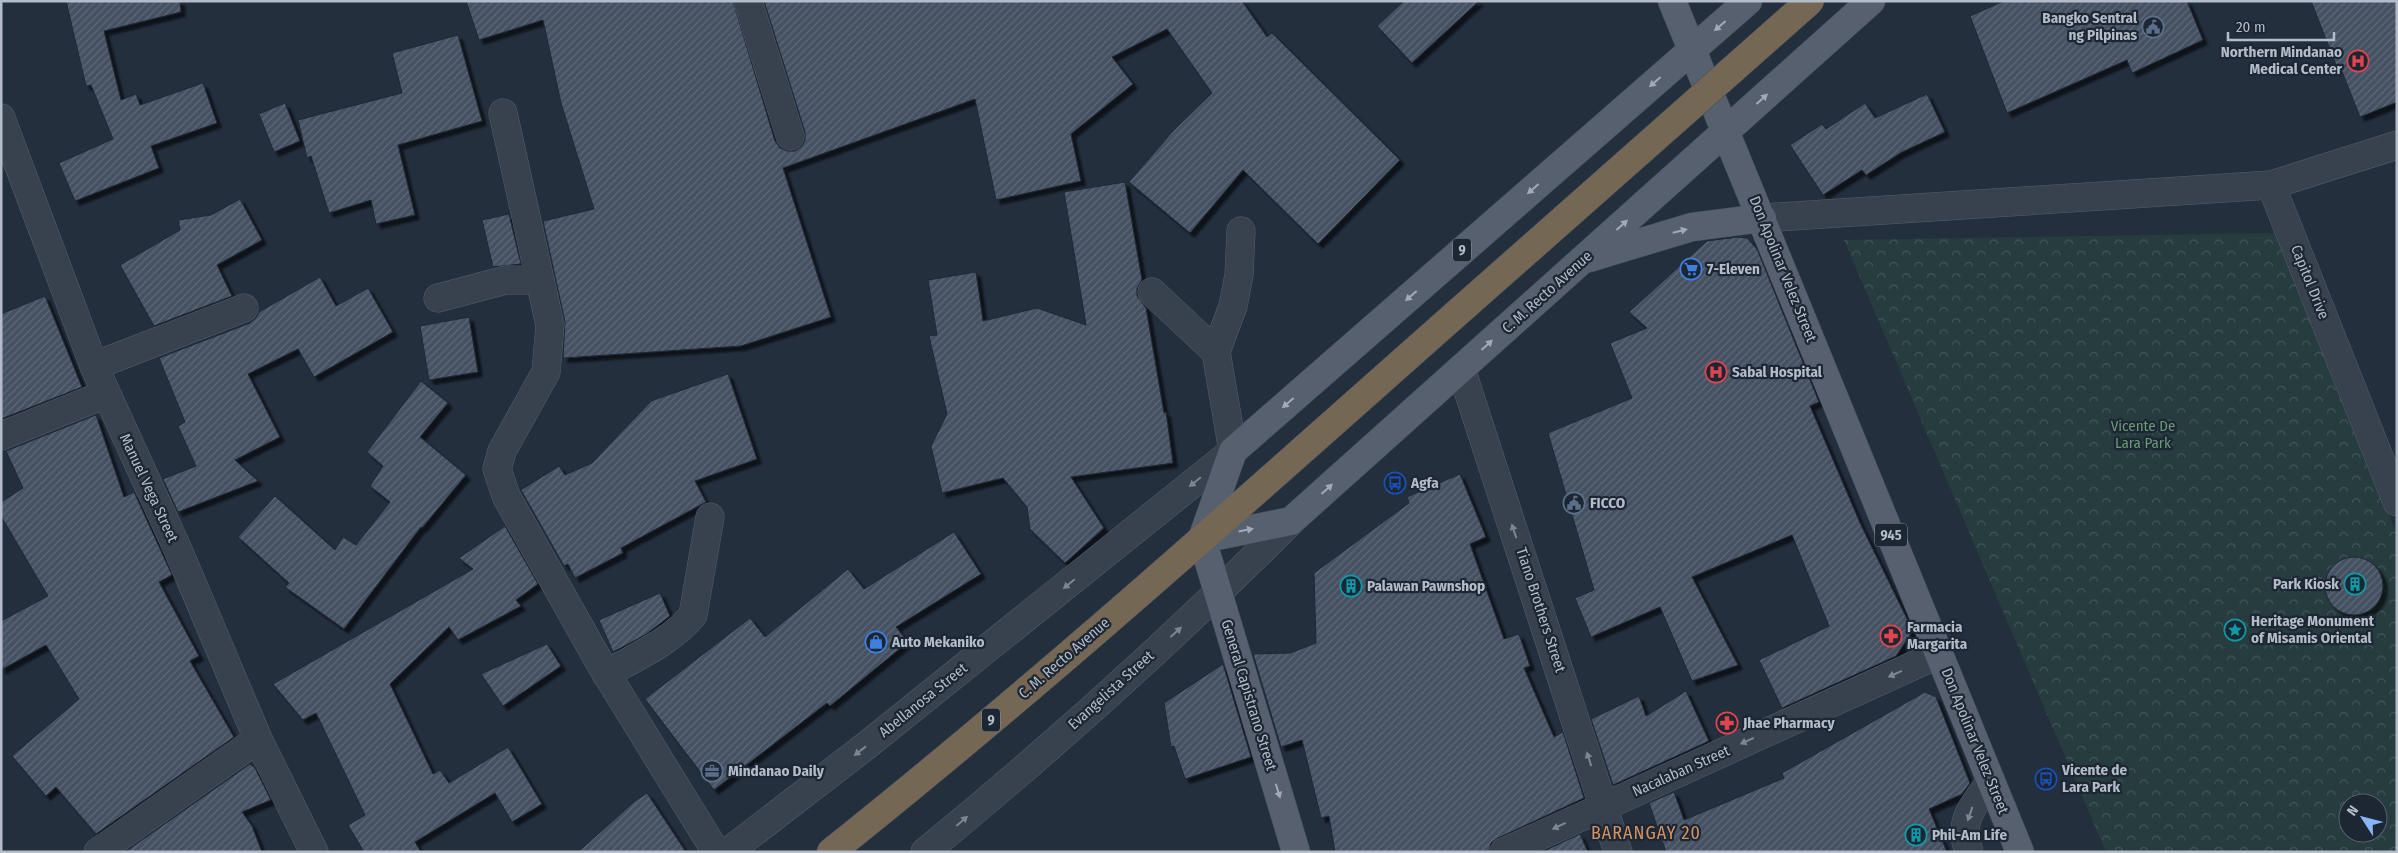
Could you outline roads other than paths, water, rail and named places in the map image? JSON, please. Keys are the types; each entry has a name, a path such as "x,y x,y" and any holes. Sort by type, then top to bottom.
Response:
{"highway":[{"name":"C. M. Recto Avenue","path":"831,852 952,754 1202,539 1810,1"}],"main road":[{"name":"Don Apolinar Velez Street","path":"1672,1 2020,852"},
{"name":"C. M. Recto Avenue","path":"1202,539 1233,451 1748,1"},
{"name":"C. M. Recto Avenue","path":"1202,539 1291,521 1871,1"},
{"path":"1583,259 1692,228 1715,223 1762,218"},
{"name":"General Capistrano Street","path":"1202,539 1296,852"}],"street":[{"path":"748,1 790,136"},
{"path":"503,113 550,325 546,372 502,451 497,469 506,496 606,674 716,852"},
{"name":"Manuel Vega Street","path":"1,118 94,366 178,550 258,739 314,852"},
{"path":"1762,218 2271,185 2397,146"},
{"name":"Capitol Drive","path":"2271,185 2397,502"},
{"path":"1233,451 1216,352 1233,306 1238,275 1241,231"},
{"path":"438,298 506,280 540,280"},
{"path":"1152,292 1216,352"},
{"path":"94,366 244,308"},
{"name":"Tiano Brothers Street","path":"1461,369 1618,852"},
{"path":"1,436 106,394"},
{"name":"Abellanosa Street","path":"728,852 883,732 1233,451"},
{"path":"606,674 670,636 685,625 693,614 710,517"},
{"name":"Evangelista Street","path":"925,852 1076,722 1219,593 1291,521"},
{"name":"Nacalaban Street","path":"1504,852 1939,654"},
{"path":"98,852 258,739"},
{"path":"1969,852 1964,837 1969,810 1991,781"}],"place":[{"name":"Bangko Sentral ng Pilpinas","path":"2153,27"},
{"name":"Northern Mindanao Medical Center","path":"2358,61"},
{"name":"7-Eleven","path":"1691,269"},
{"name":"Sabal Hospital","path":"1716,372"},
{"name":"Agfa","path":"1395,483"},
{"name":"FICCO","path":"1574,503"},
{"name":"Park Kiosk","path":"2355,584"},
{"name":"Palawan Pawnshop","path":"1351,586"},
{"name":"Heritage Monument of Misamis Oriental","path":"2235,630"},
{"name":"Farmacia Margarita","path":"1891,636"},
{"name":"Auto Mekaniko","path":"876,642"},
{"name":"Jhae Pharmacy","path":"1727,723"},
{"name":"Mindanao Daily","path":"712,771"},
{"name":"Vicente de Lara Park","path":"2046,779"},
{"name":"Phil-Am Life","path":"1916,835"}],"district":[{"name":"BARANGAY 20","path":"1646,833"}],"park label":[{"name":"Vicente De Lara Park","path":"2143,434"}]}
